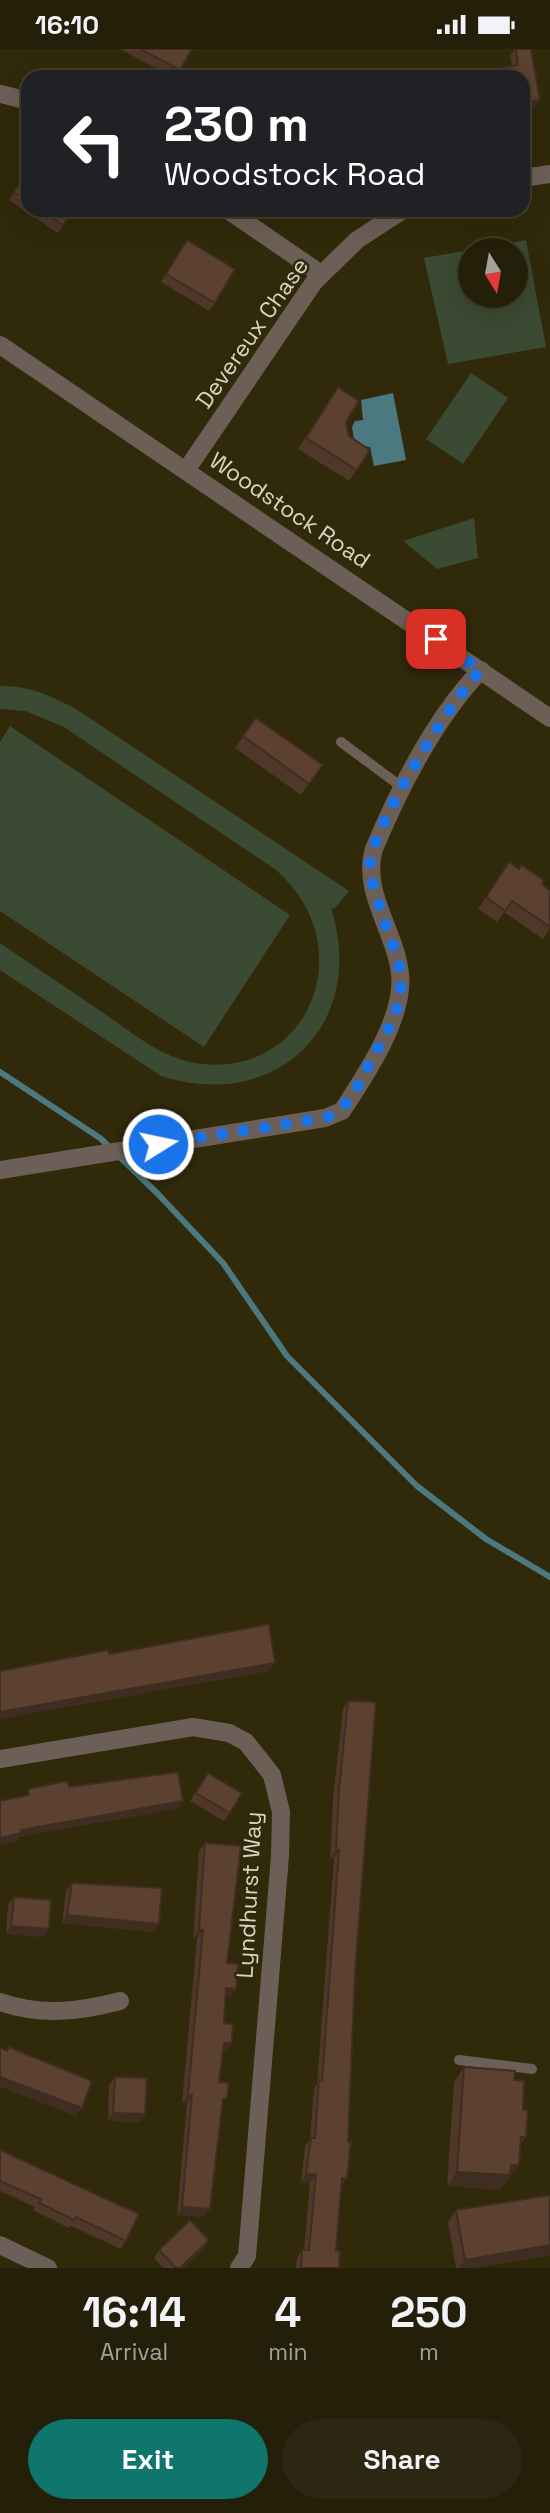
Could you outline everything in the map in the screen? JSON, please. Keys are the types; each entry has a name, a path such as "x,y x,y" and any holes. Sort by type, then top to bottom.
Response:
{"street":[{"path":"1,94 21,99"},
{"path":"530,177 550,174"},
{"path":"238,217 321,274"},
{"name":"Devereux Chase","path":"187,469 321,274 357,240 392,217"},
{"name":"Woodstock Road","path":"0,345 187,469 550,718"},
{"path":"0,1170 325,1118 342,1111 394,1018 400,997 401,972 372,883 370,863 387,818 403,787 452,705 481,670"},
{"name":"Lyndhurst Way","path":"0,1759 193,1727 229,1733 246,1742 272,1775 281,1812 280,1856 247,2256 239,2268"},
{"path":"0,2002 48,2013 120,2001"},
{"path":"0,2245 48,2268"}],"lane":[{"path":"341,742 403,787"},
{"path":"459,2060 532,2069"}],"green space":[{"path":"528,251 546,347 448,364 424,258 458,252 458,308 528,308"},
{"path":"471,373 508,398 463,464 426,439"},
{"path":"474,518 478,558 437,569 403,541"},
{"path":"0,686 40,692 76,709 349,891 334,909 331,908 339,950 336,988 324,1022 303,1049 276,1070 242,1082 203,1084 161,1076 0,970 0,943 158,1049 195,1063 235,1063 268,1051 293,1030 311,1002 319,970 316,935 302,901 276,870 64,727 25,711 0,709"},
{"path":"10,726 290,915 204,1047 0,911 0,742"}],"water":[{"path":"393,393 406,460 374,466 370,447 355,445 352,427 355,421 363,420 361,400"}],"building":[{"path":"140,49 192,49 180,70"},
{"path":"516,49 531,49 540,100 530,101 530,70 487,70 518,65"},
{"path":"21,182 21,196 14,192"},
{"path":"51,217 69,217 63,225"},
{"path":"187,240 235,269 215,303 166,274"},
{"path":"338,387 359,401 346,422 349,436 370,450 357,470 306,438"},
{"path":"256,718 323,765 309,784 243,736"},
{"path":"509,862 519,869 521,865 544,880 542,884 550,891 550,927 512,901 505,911 486,897"},
{"path":"269,1624 275,1663 0,1712 0,1671"},
{"path":"348,1701 376,1702 355,1973 348,2142 351,2142 347,2179 342,2178 336,2251 340,2251 339,2268 301,2268 302,2250 309,2250 316,2175 306,2174 311,2138 315,2138 319,2080 322,2081 339,1850 336,1850 339,1790"},
{"path":"178,1772 183,1801 21,1830 22,1833 0,1838 0,1801 29,1795 28,1789 67,1781 69,1787"},
{"path":"208,1773 242,1793 230,1813 196,1793"},
{"path":"205,1843 241,1846 227,1963 238,1964 236,1989 226,1988 224,2023 233,2024 232,2043 224,2043 219,2082 229,2083 227,2099 223,2099 210,2209 182,2207 192,2095 188,2095 203,1930 199,1930"},
{"path":"72,1883 162,1888 159,1924 67,1915"},
{"path":"14,1897 51,1900 49,1929 11,1926"},
{"path":"9,2047 92,2081 82,2108 0,2077 0,2048 7,2051"},
{"path":"464,2067 515,2071 514,2080 524,2081 523,2110 528,2110 526,2137 521,2137 519,2165 511,2165 510,2175 457,2172"},
{"path":"115,2077 147,2078 145,2114 113,2113"},
{"path":"0,2150 139,2214 126,2241 76,2217 74,2220 39,2203 41,2199 0,2181"},
{"path":"550,2195 550,2245 465,2260 456,2210"},
{"path":"190,2220 209,2240 180,2268 176,2268 159,2250"}],"waterway":[{"path":"0,1072 100,1138 157,1193 223,1263 287,1356 417,1486 486,1539 550,1577"}],"route":[{"path":"158,1144 325,1118 342,1111 358,1087 394,1018 400,997 401,972 372,883 370,863 374,849 415,765 452,705 481,670 436,639"}]}
